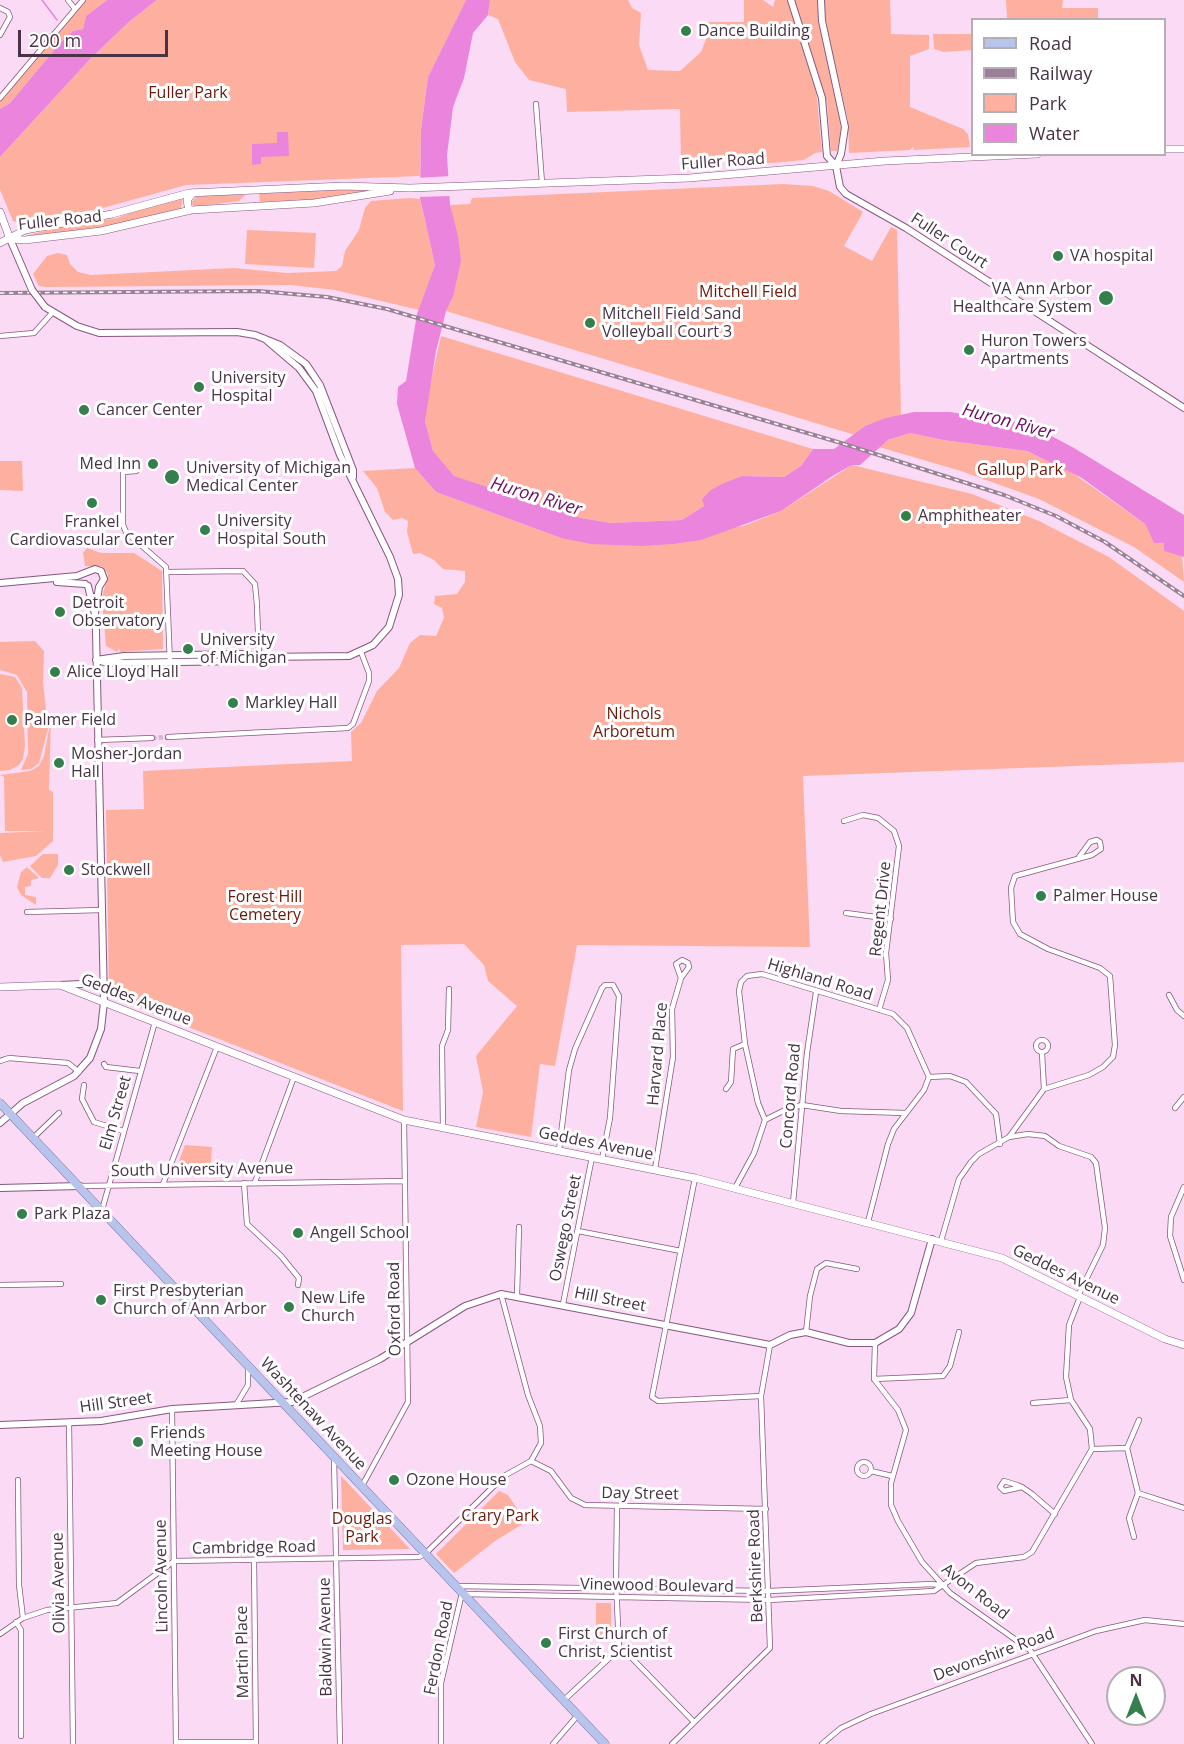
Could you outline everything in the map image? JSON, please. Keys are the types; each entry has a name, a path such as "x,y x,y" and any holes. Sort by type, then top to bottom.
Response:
{"main road":[{"path":"1166,149 1184,149"},
{"name":"Fuller Road","path":"10,239 33,228 112,214 193,193 343,186 410,188 689,178 1004,156"},
{"name":"Fuller Road","path":"10,239 25,240 101,231 189,211 314,203 410,188"},
{"path":"241,207 250,190"},
{"path":"189,211 187,200 193,193"},
{"path":"0,212 10,239 0,243"},
{"name":"Geddes Avenue","path":"0,987 60,985 404,1120 695,1178 941,1241 1012,1262 1165,1339 1184,1345"},
{"name":"Washtenaw Avenue","path":"0,1103 81,1186 102,1211 605,1744"}],"street":[{"path":"0,98 78,4 69,0"},
{"name":"Fuller Court","path":"791,0 822,98 828,156 836,166 840,187 846,194 906,228 1184,408"},
{"path":"821,0 822,21 845,127 841,154 836,166"},
{"path":"0,8 8,12 10,17 0,35"},
{"path":"536,104 542,183"},
{"path":"10,239 26,278 45,307 82,329 99,333 225,331 248,333 265,339 299,368 315,391 340,455 378,530 396,572 399,595 389,627 373,645 362,652 343,656 259,657 248,661 170,659 108,663 96,660"},
{"path":"0,336 34,333 53,312"},
{"path":"136,471 123,472 123,525 126,532 164,564 170,659"},
{"path":"0,583 41,581 85,574 92,569 101,571 104,579 99,587 95,614 104,1002 97,1042 90,1058 79,1072 63,1084 33,1097 9,1113 0,1123"},
{"path":"166,572 243,571 255,584 259,657"},
{"path":"85,574 95,614"},
{"path":"41,581 86,585 93,589 99,587"},
{"path":"168,737 348,728 352,724 369,681 369,673 362,652"},
{"path":"97,740 152,738"},
{"name":"Regent Drive","path":"844,821 855,816 872,816 884,821 897,838 899,857 886,953 888,980 879,1010"},
{"path":"1044,1089 1089,1075 1103,1067 1113,1057 1115,1045 1110,976 1100,968 1048,949 1020,934 1014,927 1012,881 1021,873 1098,852 1101,849 1100,842 1097,840 1090,842 1079,857"},
{"path":"27,912 101,910"},
{"path":"846,913 891,919"},
{"name":"Highland Road","path":"765,1120 758,1103 744,1044 739,991 741,982 747,976 758,973 893,1014 903,1022 929,1077"},
{"name":"Harvard Place","path":"655,1169 673,1057 672,1009 681,978"},
{"path":"60,985 102,983"},
{"path":"559,1150 572,1059 602,988 609,984 616,988 619,996 610,1118 602,1159"},
{"path":"443,1128 442,1046 449,1026 449,989"},
{"name":"Concord Road","path":"793,1203 816,992"},
{"path":"1169,995 1177,1010 1184,1016"},
{"name":"Elm Street","path":"102,1211 155,1022"},
{"path":"726,1089 731,1082 732,1052 734,1047 744,1044"},
{"path":"163,1184 217,1047"},
{"path":"941,1241 958,1179 979,1154 1009,1137 1044,1089 1042,1053"},
{"path":"0,1061 9,1058 68,1064 79,1072"},
{"path":"104,1064 106,1067 140,1071"},
{"path":"868,1222 888,1144 905,1113 924,1090 929,1077 950,1076 966,1082 996,1114 1000,1144"},
{"path":"255,1182 294,1077"},
{"path":"84,1084 82,1099 94,1122 123,1131"},
{"path":"1175,1108 1184,1097"},
{"path":"735,1188 754,1153 765,1120 787,1109 802,1106 841,1111 905,1113"},
{"path":"33,1138 59,1113"},
{"name":"Oxford Road","path":"362,1486 408,1402 404,1120"},
{"path":"1020,1124 1028,1134"},
{"path":"1009,1137 1028,1134 1045,1136 1059,1146 1091,1157 1096,1163 1105,1228 1103,1245 1072,1314 1067,1337 1066,1377 1071,1400 1090,1429 1092,1449 1127,1448"},
{"name":"Oswego Street","path":"563,1304 592,1157"},
{"path":"695,1178 652,1395 655,1401 761,1396"},
{"name":"South University Avenue","path":"0,1188 404,1181"},
{"path":"244,1183 246,1219 250,1229 281,1256 299,1278 298,1285"},
{"path":"1184,1186 1171,1217 1170,1236 1184,1280"},
{"path":"517,1295 519,1227"},
{"path":"578,1231 681,1251"},
{"path":"770,1345 790,1335 806,1332 849,1342 875,1343 899,1329 911,1313 932,1239"},
{"path":"806,1332 810,1296 817,1269 826,1263 856,1269"},
{"path":"0,1285 61,1284"},
{"path":"426,1553 504,1476 531,1461 541,1443 542,1434 528,1395 501,1294"},
{"name":"Hill Street","path":"0,1425 101,1421 172,1409 284,1403 380,1359 465,1306 501,1294 517,1295 770,1345"},
{"path":"875,1343 874,1379 943,1376 950,1366 959,1332"},
{"name":"Berkshire Road","path":"672,1744 770,1651 761,1396 770,1345"},
{"path":"236,1405 248,1385 247,1365"},
{"name":"Avon Road","path":"874,1379 898,1410 906,1430 892,1476 890,1497 898,1521 922,1562 945,1586 1024,1644 1092,1744"},
{"path":"1033,1403 1071,1400"},
{"name":"Lincoln Avenue","path":"172,1409 176,1743"},
{"path":"1134,1537 1129,1518 1138,1493 1127,1448 1138,1420"},
{"name":"Olivia Avenue","path":"69,1422 73,1744"},
{"name":"Vinewood Boulevard","path":"461,1591 769,1600 934,1591 945,1586 964,1569 976,1563 1017,1559 1032,1552 1092,1449"},
{"name":"Baldwin Avenue","path":"334,1457 340,1744"},
{"name":"Day Street","path":"531,1461 551,1471 571,1498 579,1504 765,1509"},
{"path":"871,1471 892,1476"},
{"path":"18,1480 19,1577 23,1618"},
{"path":"1022,1487 1055,1514"},
{"path":"1138,1493 1184,1508"},
{"path":"564,1700 619,1649 617,1506"},
{"name":"Cambridge Road","path":"0,1634 23,1618 47,1610 117,1603 174,1561 419,1557 426,1553"},
{"name":"Martin Place","path":"254,1560 256,1743"},
{"name":"Vinewood Boulevard","path":"461,1591 512,1586 769,1591 932,1584 945,1586"},
{"path":"512,1586 512,1594"},
{"name":"Ferdon Road","path":"441,1744 441,1683 461,1591"},
{"name":"Devonshire Road","path":"822,1744 841,1728 871,1714 1125,1622 1153,1620 1184,1624"},
{"path":"16,1622 21,1630 21,1736"},
{"path":"619,1649 626,1652 694,1722"},
{"path":"553,1744 578,1715"},
{"path":"176,1743 256,1743"}],"green space":[{"path":"86,0 107,0 86,16 83,29 73,31 61,42 10,103 0,109 0,101"},
{"name":"Fuller Park","path":"157,0 466,0 428,77 421,130 420,176 186,185 99,209 20,223 13,221 0,190 0,157 92,57 130,21"},
{"path":"490,0 628,0 632,8 641,13 639,45 648,70 680,71 701,52 706,39 706,22 744,22 744,0 763,0 773,7 775,0 788,0 816,89 822,152 815,153 804,160 772,163 738,162 745,158 681,163 680,109 567,112 566,89 529,80 515,62 498,19 488,15"},
{"path":"793,0 817,0 841,129 837,151 831,151 827,103"},
{"path":"823,0 890,0 891,34 929,35 929,49 910,56 910,107 963,129 968,134 970,147 914,150 913,147 910,150 849,153 848,120 824,19"},
{"path":"1006,0 1063,0 1062,8 1098,8 1098,18 1007,18"},
{"path":"933,34 971,34 971,50 944,52 934,49"},
{"name":"Mitchell Field","path":"783,184 813,186 829,191 863,212 844,246 872,261 891,227 897,230 901,415 865,426 855,435 446,311 453,297 453,220 450,205 470,204 472,198"},
{"path":"390,189 312,200 260,202 259,192"},
{"path":"228,193 245,195 239,201 195,207 191,203 196,197"},
{"path":"183,198 181,209 140,220 92,229 26,236 53,228 117,218 143,208"},
{"path":"420,199 435,265 419,310 335,290 290,285 46,287 39,286 33,274 47,256 58,253 67,255 70,264 78,272 91,275 234,268 287,273 336,271 342,266 345,251 359,230 365,208 371,201"},
{"path":"247,230 316,233 314,268 245,264"},
{"path":"441,336 813,449 801,466 784,477 742,476 712,490 703,499 704,506 682,520 611,523 581,518 473,484 454,476 440,463 433,451 425,421 426,403"},
{"name":"Gallup Park","path":"910,433 943,440 1027,451 1074,474 1145,524 1154,543 1164,543 1164,551 1182,555 1184,582 1134,547 1039,499 961,471 879,447 888,440"},
{"path":"0,461 22,461 23,491 0,490"},
{"name":"Nichols Arboretum","path":"852,465 972,494 1039,521 1109,557 1184,611 1184,762 803,776 810,947 577,945 555,1066 540,1064 531,1137 476,1127 483,1092 476,1056 517,1006 488,981 484,965 464,944 401,945 403,1111 109,996 106,810 144,809 143,771 352,761 351,732 361,723 377,691 399,668 410,643 420,635 436,636 444,618 442,608 434,604 435,596 457,594 465,582 465,571 443,569 434,560 420,553 413,554 407,532 408,521 402,518 393,520 385,512 377,488 363,471 415,468 436,492 561,538 744,526 781,511"},
{"path":"87,548 101,553 134,553 162,571 163,649 120,652 119,648 117,652 106,646 102,598 108,574 102,566 85,566 83,553"},
{"path":"35,641 44,651 43,681 48,729 39,763 31,769 21,770 28,754 27,692 17,675 0,670 0,642"},
{"name":"Palmer Field","path":"0,674 15,677 22,688 25,746 23,759 19,765 10,770 0,771"},
{"path":"51,719 49,790 53,792 53,841 36,856 3,862 0,855 0,833 46,831 5,831 4,777 0,775 30,771 39,766 44,756"},
{"path":"43,854 58,854 58,865 50,878 42,878 30,866"},
{"path":"27,867 39,878 31,880 31,886 25,887 25,895 36,897 36,905 21,895 17,887 21,872"},
{"path":"185,1145 212,1147 210,1176 176,1177 174,1174"},
{"name":"Douglas Park","path":"341,1476 410,1549 343,1550"},
{"name":"Crary Park","path":"499,1491 508,1495 526,1522 495,1541 454,1573 436,1554"},
{"path":"596,1603 611,1603 611,1638 596,1636"}],"water":[{"path":"107,0 157,0 130,21 92,57 0,157 0,109 10,103 61,42 73,31 83,29 86,16"},
{"name":"Huron River","path":"466,0 490,0 488,15 473,33 464,78 453,107 447,155 450,205 458,236 461,261 453,297 446,311 436,351 425,421 433,451 454,476 581,518 611,523 682,520 704,506 702,499 722,484 742,476 784,477 801,466 813,449 834,449 865,426 886,418 914,412 950,412 1029,424 1074,448 1184,515 1184,557 1164,551 1164,543 1154,543 1145,524 1082,478 1027,451 943,440 910,433 888,440 860,465 852,465 834,475 781,511 701,540 673,544 641,546 591,544 561,538 436,492 415,468 397,404 398,387 406,381 417,314 435,265 420,198 421,130 428,77"},
{"path":"277,132 288,132 289,156 261,157 261,164 252,165 252,144 277,143"}],"pier":[{"path":"451,176 452,196 417,197 417,178"}],"waterway":[{"path":"42,0 57,20"}],"tunnel":[{"path":"152,738 168,737"}],"railway":[{"path":"0,293 258,291 327,297 387,309 841,443 1004,495 1056,516 1105,542 1184,596"}],"place":[{"name":"Dance Building","path":"686,31"},
{"name":"VA hospital","path":"1058,256"},
{"name":"VA Ann Arbor Healthcare System","path":"1106,298"},
{"name":"Mitchell Field Sand Volleyball Court 3","path":"590,323"},
{"name":"Huron Towers Apartments","path":"969,350"},
{"name":"University Hospital","path":"199,387"},
{"name":"Cancer Center","path":"84,410"},
{"name":"Med Inn","path":"153,464"},
{"name":"University of Michigan Medical Center","path":"172,477"},
{"name":"Frankel Cardiovascular Center","path":"92,503"},
{"name":"Amphitheater","path":"906,516"},
{"name":"University Hospital South","path":"205,530"},
{"name":"Detroit Observatory","path":"60,612"},
{"name":"University of Michigan","path":"188,649"},
{"name":"Alice Lloyd Hall","path":"55,672"},
{"name":"Markley Hall","path":"233,703"},
{"name":"Palmer Field","path":"12,720"},
{"name":"Mosher-Jordan Hall","path":"59,763"},
{"name":"Stockwell","path":"69,870"},
{"name":"Palmer House","path":"1041,896"},
{"name":"Park Plaza","path":"22,1214"},
{"name":"Angell School","path":"298,1233"},
{"name":"First Presbyterian Church of Ann Arbor","path":"101,1300"},
{"name":"New Life Church","path":"289,1307"},
{"name":"Friends Meeting House","path":"138,1442"},
{"name":"Ozone House","path":"394,1480"},
{"name":"First Church of Christ, Scientist","path":"546,1643"}],"park label":[{"name":"Forest Hill Cemetery","path":"265,906"}]}
